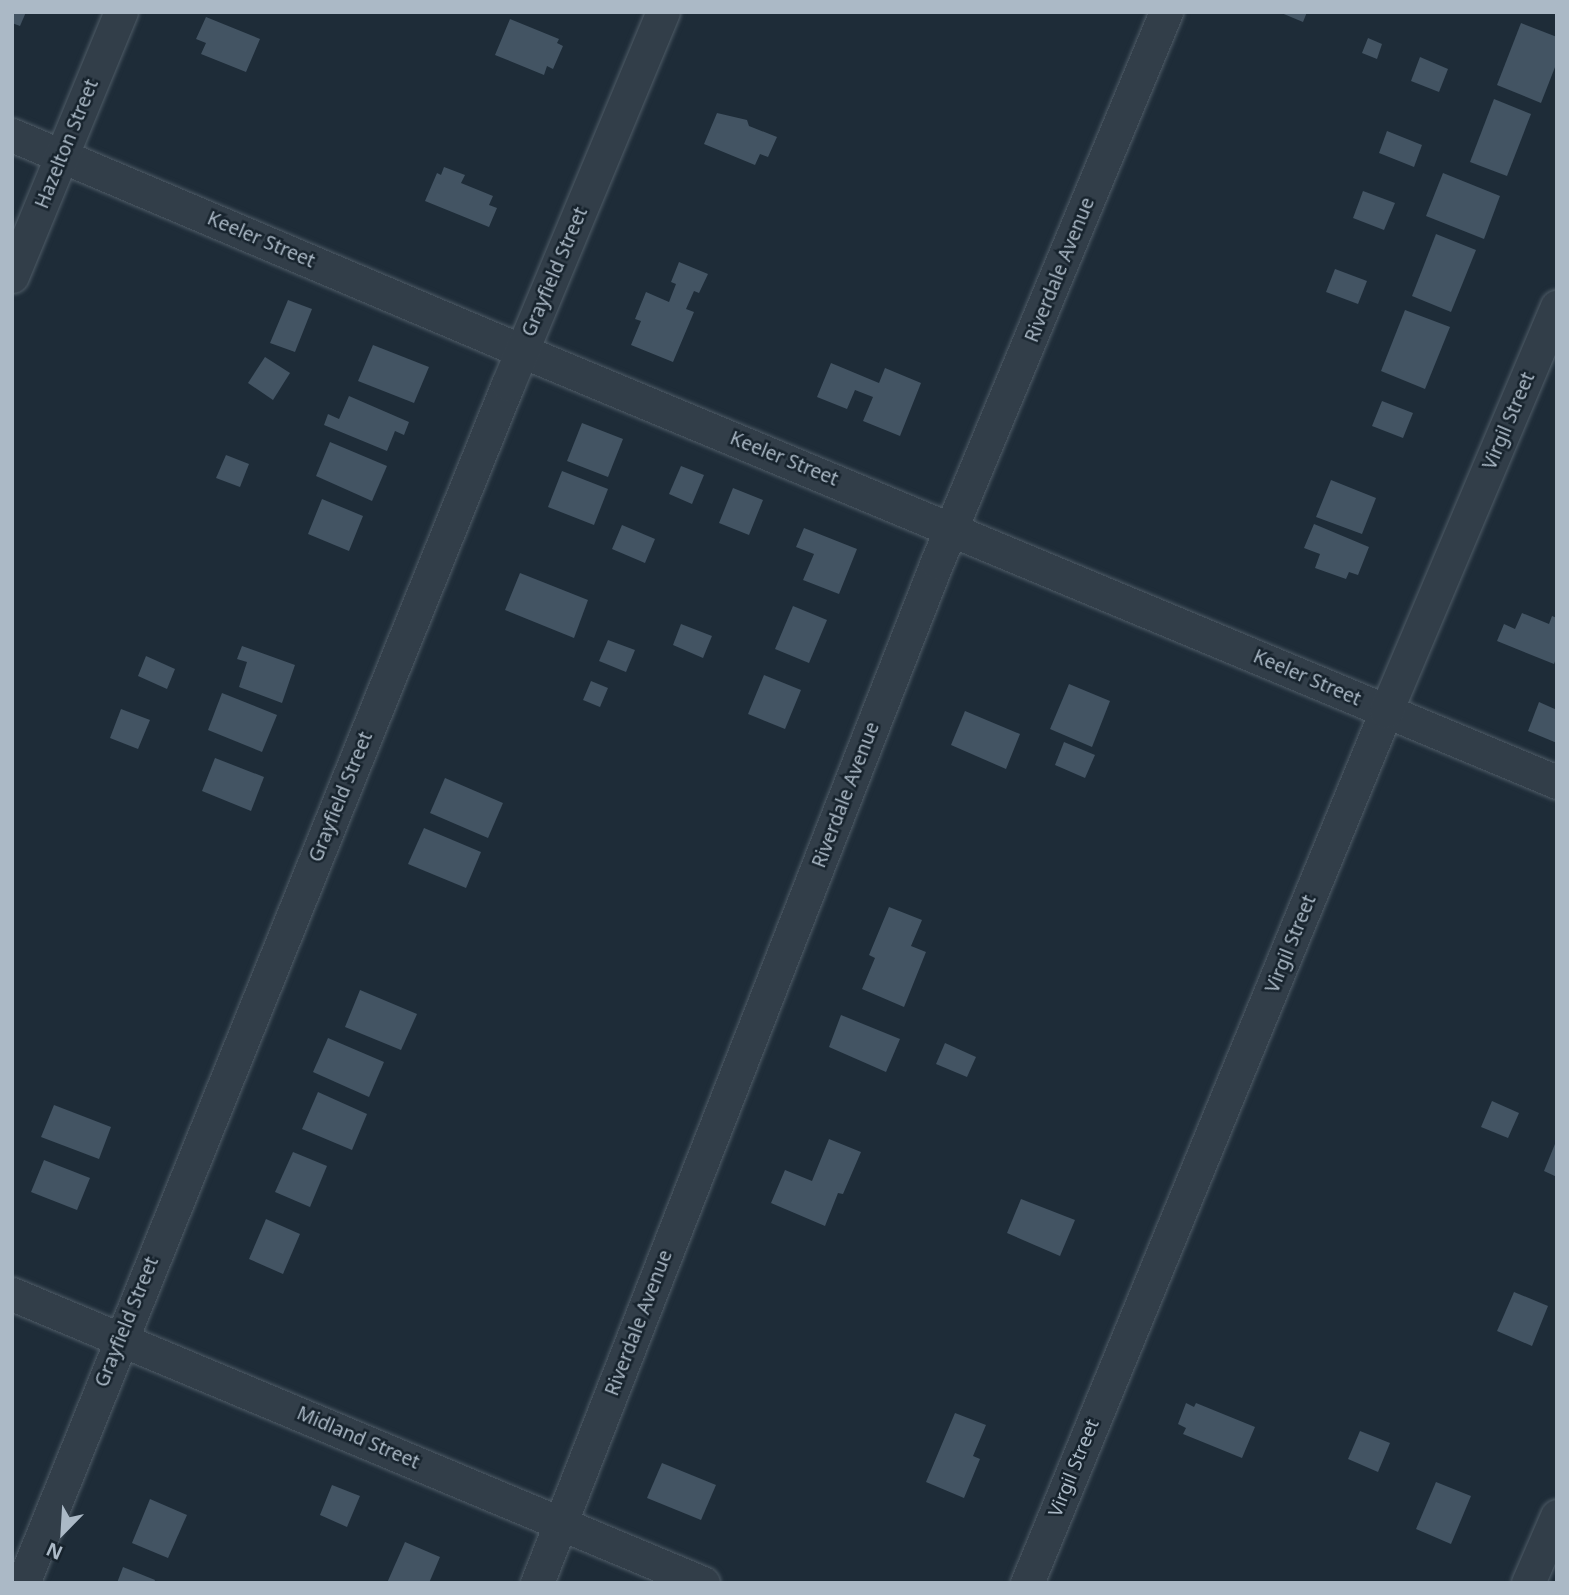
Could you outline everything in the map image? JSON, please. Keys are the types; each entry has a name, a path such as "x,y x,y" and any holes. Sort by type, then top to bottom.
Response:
{"street":[{"name":"Hazelton Street","path":"12,276 121,12"},
{"name":"Grayfield Street","path":"23,1583 522,351 663,12"},
{"name":"Riverdale Avenue","path":"537,1583 937,562 954,529 1166,12"},
{"name":"Keeler Street","path":"12,135 522,351 1557,782"},
{"name":"Virgil Street","path":"1027,1583 1386,711 1557,307"},
{"name":"Midland Street","path":"12,1294 703,1583"},
{"path":"1528,1583 1557,1516"}],"building":[{"path":"12,12 26,12 20,26 12,23"},
{"path":"1279,12 1307,12 1303,22"},
{"path":"206,17 260,39 246,72 201,54 206,43 196,39"},
{"path":"510,19 559,39 557,43 563,46 553,69 547,66 544,75 495,55"},
{"path":"1521,23 1557,37 1557,62 1541,103 1497,85"},
{"path":"1368,38 1382,44 1377,59 1362,53"},
{"path":"1420,57 1448,69 1439,92 1411,81"},
{"path":"1494,99 1531,114 1507,176 1470,162"},
{"path":"717,113 747,120 749,126 777,137 768,157 760,154 755,165 704,144"},
{"path":"1387,131 1422,145 1414,167 1379,153"},
{"path":"444,167 465,175 461,183 493,196 489,205 497,208 489,227 425,201 437,173 441,175"},
{"path":"1443,173 1500,196 1484,239 1426,216"},
{"path":"1363,191 1395,203 1384,230 1353,218"},
{"path":"1436,234 1476,250 1451,312 1412,296"},
{"path":"679,262 708,274 699,293 694,291 686,309 694,312 673,362 631,345 641,321 635,319 646,292 669,302 676,284 671,282"},
{"path":"1335,269 1367,281 1358,304 1326,292"},
{"path":"288,300 312,309 295,352 270,343"},
{"path":"1405,310 1450,327 1425,389 1381,371"},
{"path":"373,345 429,367 414,403 358,381"},
{"path":"265,357 290,373 273,400 248,383"},
{"path":"831,363 879,383 885,368 921,383 900,436 863,421 873,397 855,390 847,409 817,397"},
{"path":"349,396 409,422 404,435 395,431 387,451 324,425 328,414 339,419"},
{"path":"1382,401 1413,413 1403,438 1372,426"},
{"path":"582,423 623,439 608,477 567,461"},
{"path":"330,442 387,466 372,501 316,476"},
{"path":"226,455 249,464 240,487 216,478"},
{"path":"681,466 704,475 692,504 669,494"},
{"path":"562,471 608,489 594,525 548,507"},
{"path":"1331,480 1376,498 1362,534 1316,517"},
{"path":"733,488 763,500 749,535 719,523"},
{"path":"322,499 363,516 349,551 308,534"},
{"path":"1314,524 1369,547 1358,575 1349,572 1346,579 1315,568 1320,554 1304,548"},
{"path":"622,525 655,539 645,563 612,549"},
{"path":"804,528 857,549 839,594 803,580 814,554 796,547"},
{"path":"520,573 588,600 574,638 505,610"},
{"path":"793,606 827,620 809,663 775,649"},
{"path":"1522,613 1549,624 1552,616 1557,618 1557,656 1554,664 1497,641 1504,624 1515,629"},
{"path":"681,624 712,636 703,658 673,645"},
{"path":"608,640 635,650 626,672 599,661"},
{"path":"242,646 295,665 282,703 239,687 247,662 237,659"},
{"path":"146,656 175,669 167,689 138,676"},
{"path":"764,675 801,690 785,729 748,714"},
{"path":"591,681 608,688 600,707 583,700"},
{"path":"1069,684 1110,701 1092,747 1050,729"},
{"path":"222,693 277,715 262,752 208,730"},
{"path":"1539,702 1557,710 1557,743 1528,731"},
{"path":"121,709 150,720 138,749 110,738"},
{"path":"965,711 1020,734 1006,769 951,745"},
{"path":"1064,742 1095,755 1085,778 1055,765"},
{"path":"215,758 264,777 251,811 202,791"},
{"path":"445,778 503,803 488,838 430,813"},
{"path":"424,828 481,852 466,888 408,864"},
{"path":"889,907 922,920 911,946 926,952 904,1007 862,989 875,958 869,955"},
{"path":"360,990 417,1014 401,1050 345,1027"},
{"path":"841,1015 900,1039 886,1072 829,1047"},
{"path":"328,1038 384,1062 369,1097 313,1072"},
{"path":"945,1043 976,1057 967,1077 936,1064"},
{"path":"318,1092 367,1114 352,1150 302,1129"},
{"path":"1492,1101 1519,1113 1508,1138 1481,1127"},
{"path":"54,1105 111,1127 99,1159 41,1137"},
{"path":"829,1139 861,1152 843,1194 838,1193 825,1226 771,1203 785,1170 812,1181"},
{"path":"1557,1139 1557,1177 1544,1171"},
{"path":"293,1152 327,1166 310,1207 275,1192"},
{"path":"44,1160 90,1178 77,1210 31,1192"},
{"path":"1021,1199 1075,1220 1060,1256 1007,1233"},
{"path":"266,1219 300,1234 283,1274 249,1259"},
{"path":"1514,1292 1548,1306 1532,1346 1497,1331"},
{"path":"1186,1403 1194,1407 1196,1403 1255,1427 1242,1458 1183,1434 1186,1428 1178,1424"},
{"path":"955,1413 986,1425 973,1456 980,1459 964,1498 926,1482"},
{"path":"1360,1431 1390,1443 1378,1472 1348,1459"},
{"path":"662,1463 716,1485 701,1520 647,1498"},
{"path":"1436,1482 1471,1496 1451,1544 1416,1529"},
{"path":"332,1485 360,1496 347,1527 320,1515"},
{"path":"150,1499 187,1515 168,1558 132,1543"},
{"path":"405,1542 440,1557 429,1583 387,1583"},
{"path":"123,1567 155,1580 154,1583 117,1583"}]}
